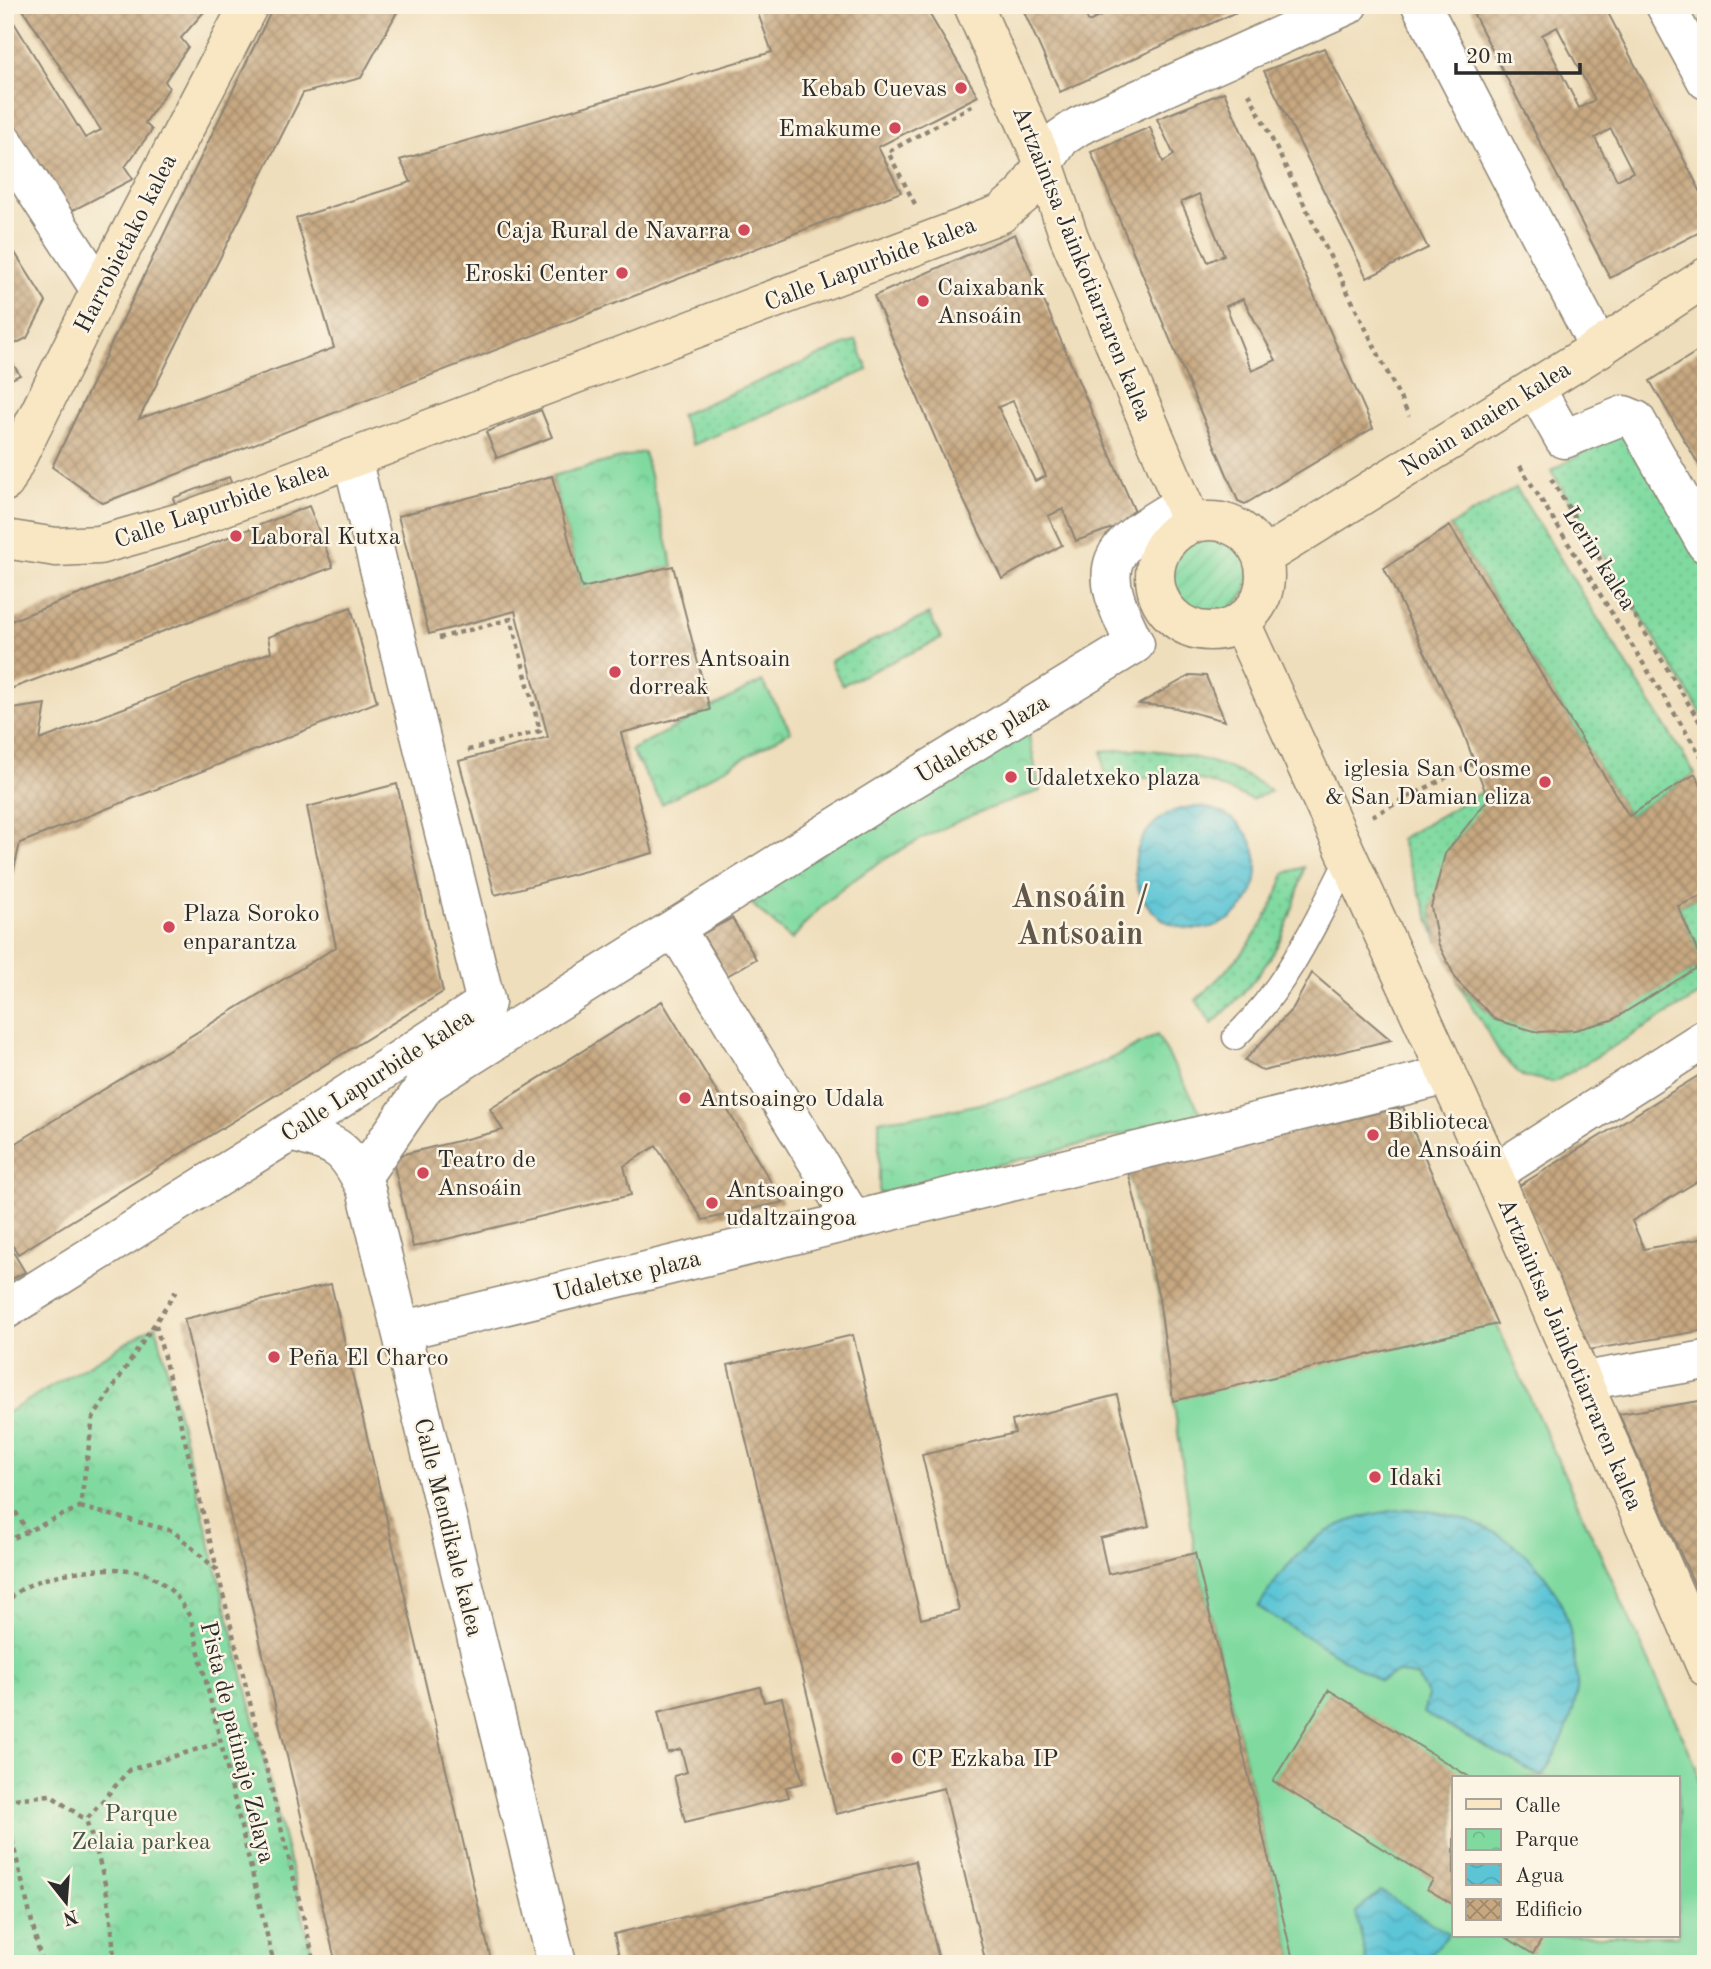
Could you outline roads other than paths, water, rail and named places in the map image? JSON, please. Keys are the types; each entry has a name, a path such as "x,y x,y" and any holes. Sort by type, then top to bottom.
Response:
{"street":[{"name":"Harrobietako kalea","path":"5,482 100,290 248,5"},
{"name":"Artzaintsa Jainkotiarraren kalea","path":"973,5 1044,163 1069,237 1187,513"},
{"name":"Calle Lapurbide kalea","path":"5,539 56,547 99,545 188,520 1000,214 1023,195 1062,138 1079,126 1348,5"},
{"path":"1421,5 1599,348"},
{"path":"1665,5 1706,80"},
{"path":"5,144 100,290"},
{"name":"Noain anaien kalea","path":"1263,557 1599,348 1706,277"},
{"path":"1535,388 1564,439 1624,415 1636,420 1706,544"},
{"name":"Calle Lapurbide kalea","path":"5,1310 290,1132 486,1003 352,458"},
{"path":"1187,513 1220,521 1247,533 1263,557 1266,581 1258,605 1241,623 1215,632 1188,628 1166,612 1155,588 1155,561 1168,537 1187,513"},
{"name":"Udaletxe plaza","path":"361,1178 426,1084 1135,644 1115,606 1110,575 1118,551 1142,528 1187,513"},
{"name":"Artzaintsa Jainkotiarraren kalea","path":"1241,623 1493,1174 1706,1667"},
{"path":"675,928 853,1220"},
{"path":"1493,1174 1706,1038"},
{"name":"Udaletxe plaza","path":"401,1331 1448,1075"},
{"name":"Calle Mendikale kalea","path":"290,1132 335,1144 351,1159 366,1189 557,1964"},
{"path":"1584,1381 1706,1360"}],"lane":[{"path":"1235,1037 1262,1010 1284,979 1348,859"}],"water":[{"path":"1196,807 1219,812 1239,825 1252,845 1257,868 1252,891 1239,911 1219,924 1196,929 1173,924 1153,911 1140,891 1135,868 1140,845 1153,825 1173,812"},
{"path":"1408,1509 1440,1513 1470,1521 1497,1534 1521,1551 1541,1572 1557,1596 1568,1625 1577,1689 1569,1724 1543,1776 1423,1713 1428,1696 1417,1677 1398,1672 1380,1681 1258,1607 1288,1565 1319,1537 1337,1526 1381,1513"},
{"path":"1381,1891 1449,1934 1422,1964 1367,1964 1356,1912"}],"place":[{"name":"Kebab Cuevas","path":"961,88"},
{"name":"Emakume","path":"895,128"},
{"name":"Caja Rural de Navarra","path":"744,230"},
{"name":"Eroski Center","path":"622,273"},
{"name":"Caixabank Ansoáin","path":"923,301"},
{"name":"Laboral Kutxa","path":"236,536"},
{"name":"torres Antsoain dorreak","path":"615,672"},
{"name":"Udaletxeko plaza","path":"1011,777"},
{"name":"iglesia San Cosme & San Damian eliza","path":"1545,782"},
{"name":"Plaza Soroko enparantza","path":"169,927"},
{"name":"Antsoaingo Udala","path":"685,1098"},
{"name":"Biblioteca de Ansoáin","path":"1373,1135"},
{"name":"Teatro de Ansoáin","path":"423,1173"},
{"name":"Antsoaingo udaltzaingoa","path":"712,1203"},
{"name":"Peña El Charco","path":"274,1357"},
{"name":"Idaki","path":"1375,1477"},
{"name":"CP Ezkaba IP","path":"897,1758"}],"district":[{"name":"Ansoáin / Antsoain","path":"1080,914"}],"park label":[{"name":"Parque Zelaia parkea","path":"141,1827"}]}
